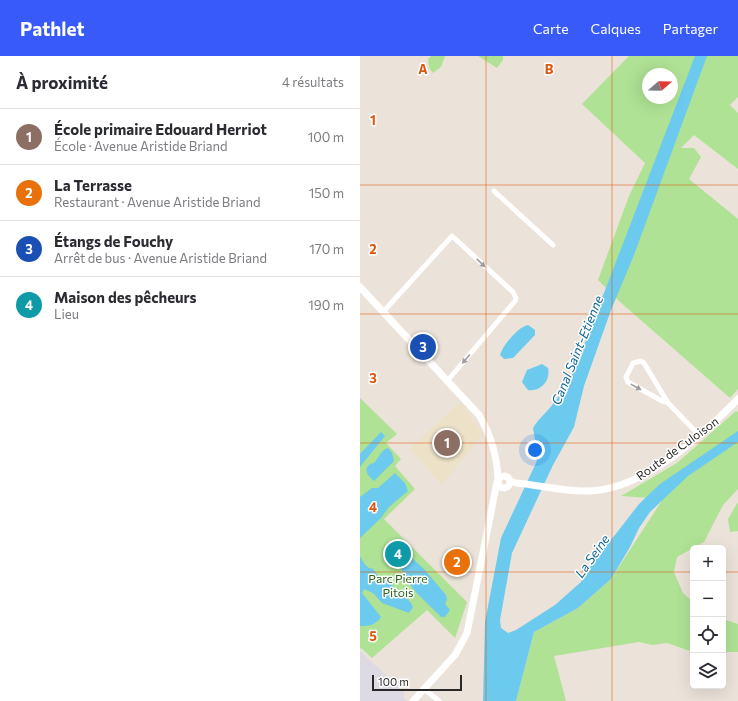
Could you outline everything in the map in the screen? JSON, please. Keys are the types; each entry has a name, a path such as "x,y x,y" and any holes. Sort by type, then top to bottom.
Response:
{"street":[{"path":"494,191 553,245"},
{"path":"383,312 452,236 513,292 516,298 448,380"},
{"path":"360,287 448,380 474,410 485,425 491,438 498,464 507,482"},
{"path":"668,403 628,382 626,376 633,363 641,361 644,363 668,403 699,435"},
{"name":"Route de Culoison","path":"507,482 592,491 607,489 629,483 657,466 699,435 738,399"},
{"path":"413,701 455,656 467,633 494,504 507,482"},
{"path":"494,504 507,482"},
{"path":"424,689 439,701"}],"shaded area":[{"path":"460,402 483,434 442,485 410,449"},
{"path":"360,651 405,693 403,696 407,701 360,701"}],"green space":[{"path":"431,56 445,56 441,67 433,73 429,68 428,59"},
{"path":"478,56 503,56 503,60 497,68"},
{"path":"629,56 738,56 738,97 730,105 738,113 738,169 694,135 681,148 694,148 701,157 689,179 738,219 738,389 730,398 619,301 598,280 629,196 645,163 582,104"},
{"name":"Parc Pierre Pitois","path":"360,398 397,434 386,443 401,459 395,466 415,489 384,519 467,602 455,638 427,610 372,658 361,648 360,649"},
{"path":"736,411 738,412 738,489 723,505 704,542 699,545 690,545 690,550 677,557 674,572 683,593 690,599 690,651 667,643 652,645 639,642 554,656 566,701 516,701 534,632 578,608 611,579 663,499 621,496 677,463"},
{"path":"738,502 738,531 730,532 728,519"},
{"path":"726,620 738,624 738,652 726,652"}],"water":[{"path":"695,56 707,56 634,255 611,310 584,386 574,427 553,465 512,553 500,620 501,628 508,633 516,630 555,605 581,582 597,555 639,504 660,484 738,431 738,442 688,476 650,512 639,528 630,547 611,579 578,608 534,632 516,701 483,701 485,622 501,538 538,456 533,428 562,392 578,361 677,104 678,104 678,100"},
{"path":"528,325 535,330 535,335 513,358 504,359 500,355 508,342 520,329"},
{"path":"542,364 548,368 548,377 544,385 537,389 528,390 522,382 527,370"},
{"path":"381,432 385,436 360,467 360,454"},
{"path":"388,448 392,453 394,461 374,481 367,473 367,467 375,462 382,452"},
{"path":"395,473 405,483 408,491 389,507 381,518 360,538 360,497 372,488 378,488"},
{"path":"360,556 366,566 373,569 379,577 387,577 393,586 408,599 413,607 409,613 382,603 373,593 364,589 362,593 381,617 377,622 366,626 360,626"},
{"path":"412,558 424,569 446,595 447,599 445,604 450,610 445,617 441,617 416,592 405,578 401,564"}],"place":[{"name":"Étangs de Fouchy","path":"423,347"},
{"name":"École primaire Edouard Herriot","path":"447,443"},
{"name":"Maison des pêcheurs","path":"398,554"},
{"name":"La Terrasse","path":"457,562"}],"water label":[{"name":"Canal Saint-Etienne","path":"577,350"},
{"name":"La Seine","path":"592,556"}]}
